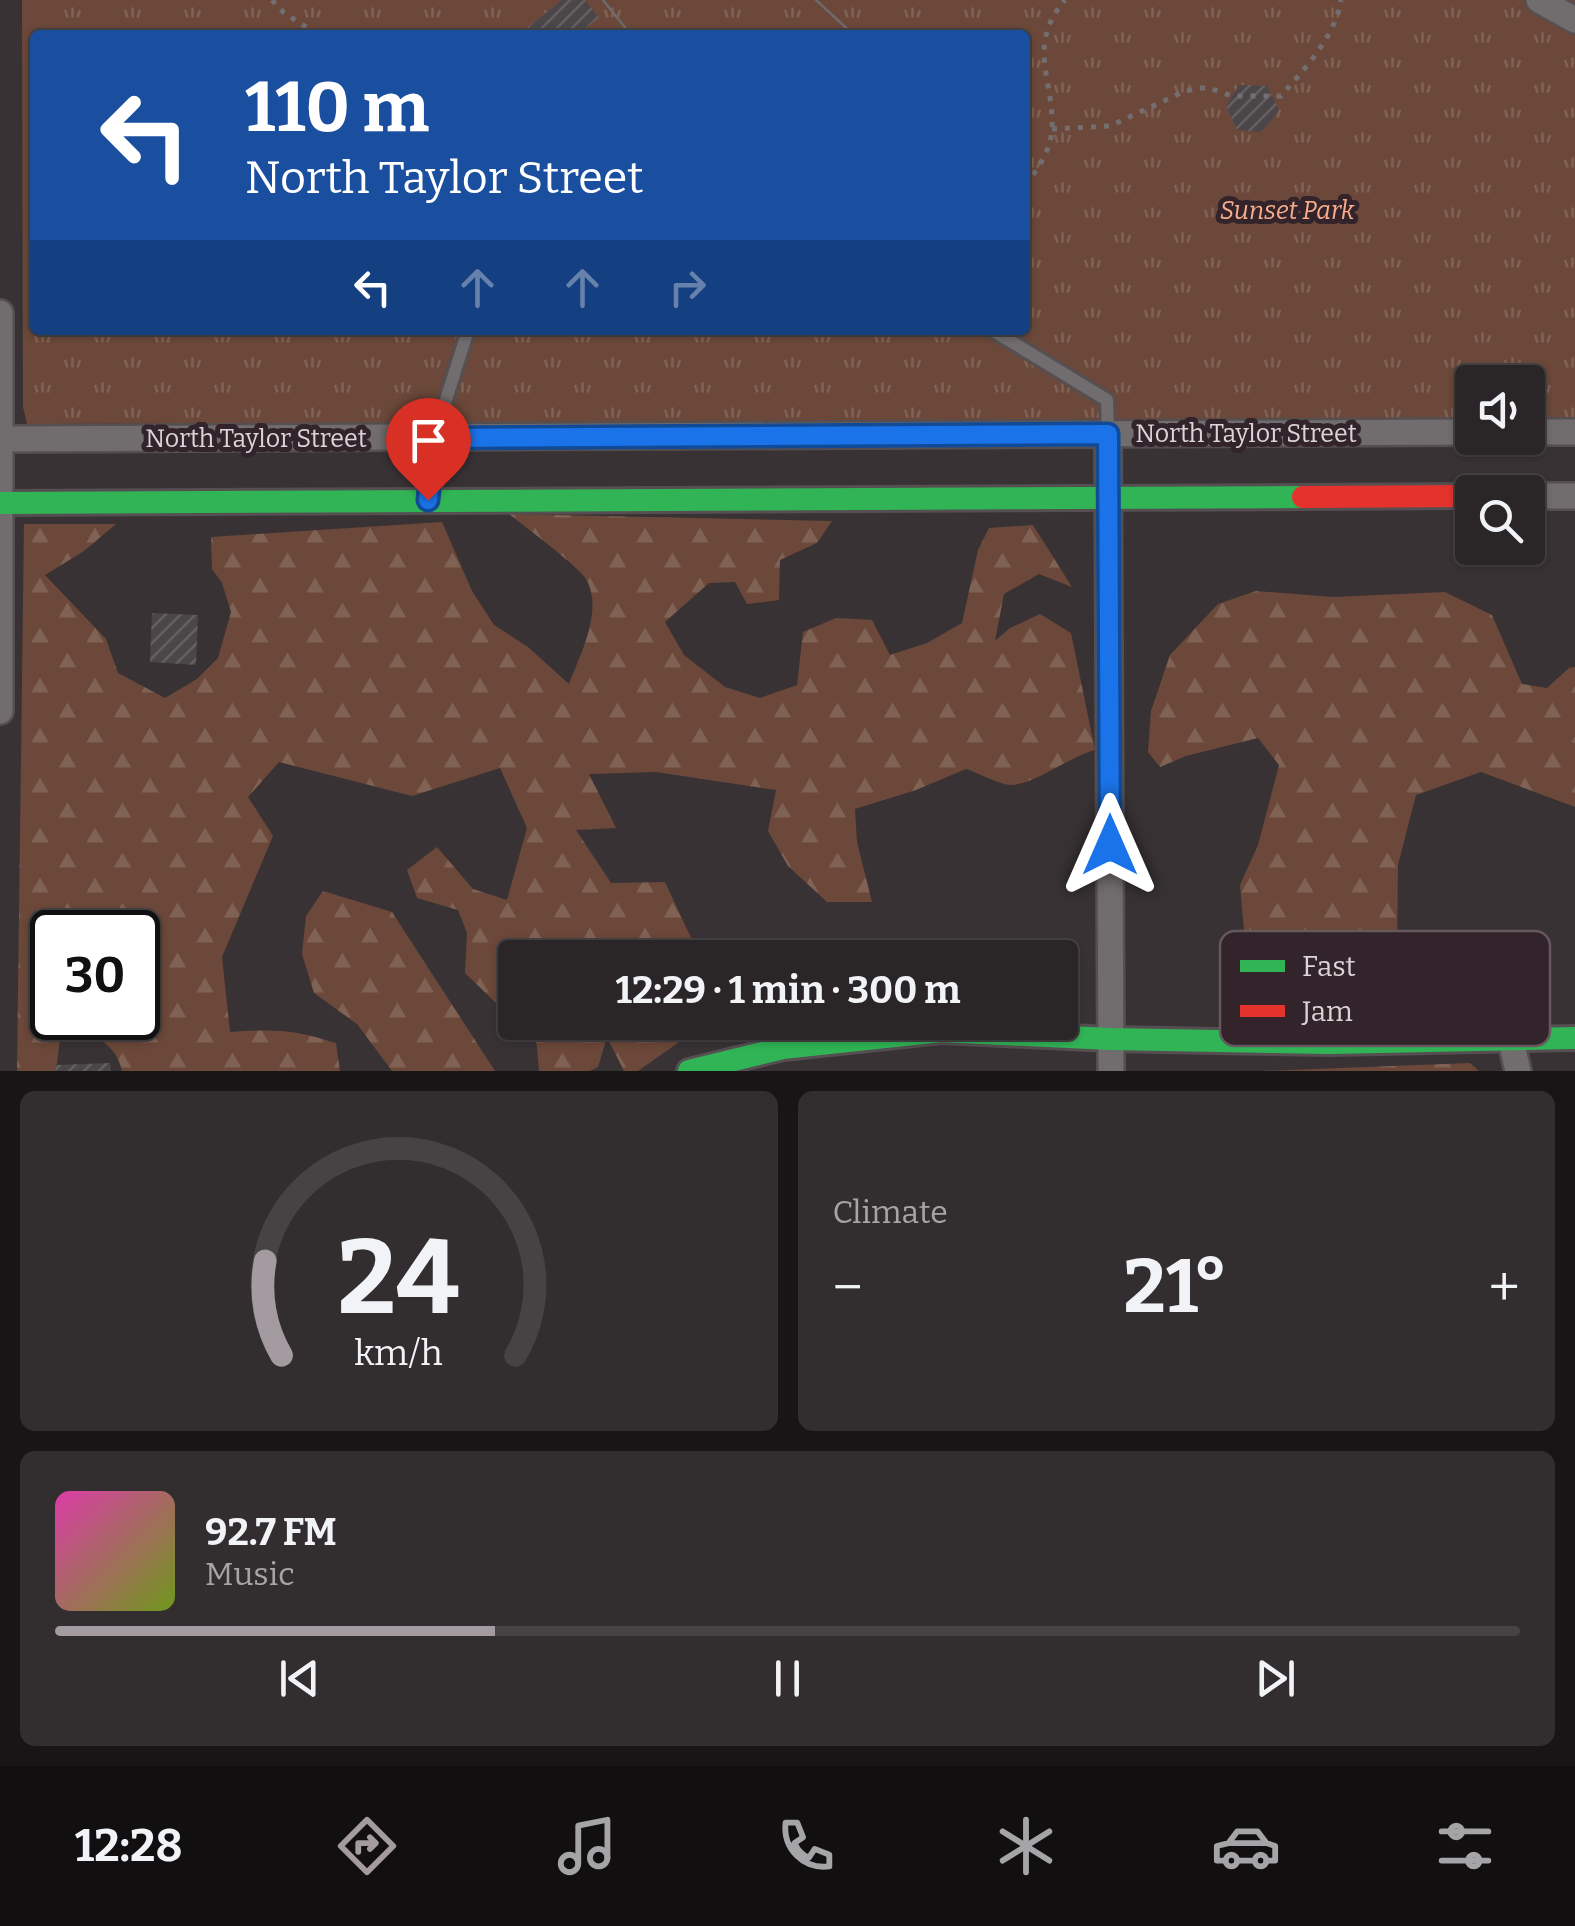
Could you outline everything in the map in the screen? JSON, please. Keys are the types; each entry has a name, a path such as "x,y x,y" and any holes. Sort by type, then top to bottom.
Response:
{"street":[{"path":"1539,0 1575,20"},
{"path":"0,313 0,711"},
{"name":"North Taylor Street","path":"0,439 1455,432"},
{"path":"1545,432 1575,432"},
{"path":"1108,434 1111,1071"},
{"path":"1,503 1455,496"},
{"path":"1545,496 1575,496"},
{"path":"689,1071 783,1048 941,1032 1220,1040"},
{"path":"1550,1039 1575,1038"},
{"path":"1512,1046 1518,1071"}],"lane":[{"path":"428,500 434,438 466,335"},
{"path":"1000,335 1107,400 1108,434"}],"path":[{"path":"272,0 311,30"},
{"path":"1030,180 1038,170 1052,129 1046,30 1065,0"},
{"path":"1052,129 1110,126 1199,88 1232,96 1281,96 1309,64 1338,18 1341,0"}],"green space":[{"name":"Sunset Park","path":"22,0 1575,0 1575,419 1545,419 1545,365 1455,365 1455,420 27,424 23,407"},
{"path":"509,514 832,521 817,543 780,560 779,600 747,604 735,582 709,583 665,622 684,655 725,687 760,698 797,685 803,632 836,618 872,620 890,655 927,643 962,623 978,550 989,528 1033,525 1072,587 1039,574 1004,594 995,641 1010,628 1040,614 1071,633 1095,750 1021,783 1001,783 966,769 855,809 857,842 872,902 827,902 788,866 768,831 776,790 656,772 589,774 616,828 576,830 611,883 665,882 692,940 498,940 498,1004 465,973 467,933 458,910 417,898 407,870 437,847 473,889 507,900 527,828 500,768 412,796 279,762 248,797 273,836 222,957 230,1032 283,1031 336,1043 340,1071 122,1071 114,1052 100,1040 160,1040 160,910 30,910 30,1040 60,1040 56,1071 17,1071 24,524 116,524 84,551 45,575 106,639 118,673 165,698 197,679 218,658 231,612 222,583 212,569 211,537 442,522 472,591 494,625 528,647 569,684 584,646 592,604 586,579"},
{"path":"1256,591 1333,597 1445,592 1492,615 1522,684 1547,688 1575,667 1575,807 1481,772 1416,795 1398,865 1397,931 1244,931 1240,885 1258,845 1279,765 1258,738 1186,756 1160,767 1148,752 1151,711 1170,655 1218,604"},
{"path":"323,891 392,912 495,1071 392,1071 357,1024 314,993 302,954 306,916"},
{"path":"535,1040 606,1040 598,1067 590,1071 539,1071"},
{"path":"608,1040 682,1040 638,1071 624,1071"},
{"path":"1470,1063 1479,1071 1261,1071"}],"building":[{"path":"562,0 585,0 599,18 583,30 524,30"},
{"path":"1239,85 1267,86 1279,110 1262,132 1237,130 1226,106"},
{"path":"152,613 198,615 196,665 150,662"},
{"path":"110,1063 111,1071 56,1071 56,1065"}],"tram line":[{"path":"603,0 627,30"},
{"path":"816,0 849,30"}],"traffic: fast":[{"path":"0,503 1303,497"},
{"path":"689,1071 783,1048 941,1031 1220,1041"},
{"path":"1550,1039 1575,1038"}],"traffic: jam":[{"path":"1303,497 1455,496"}],"route":[{"path":"428,500 434,438 1108,434 1110,845"}]}
